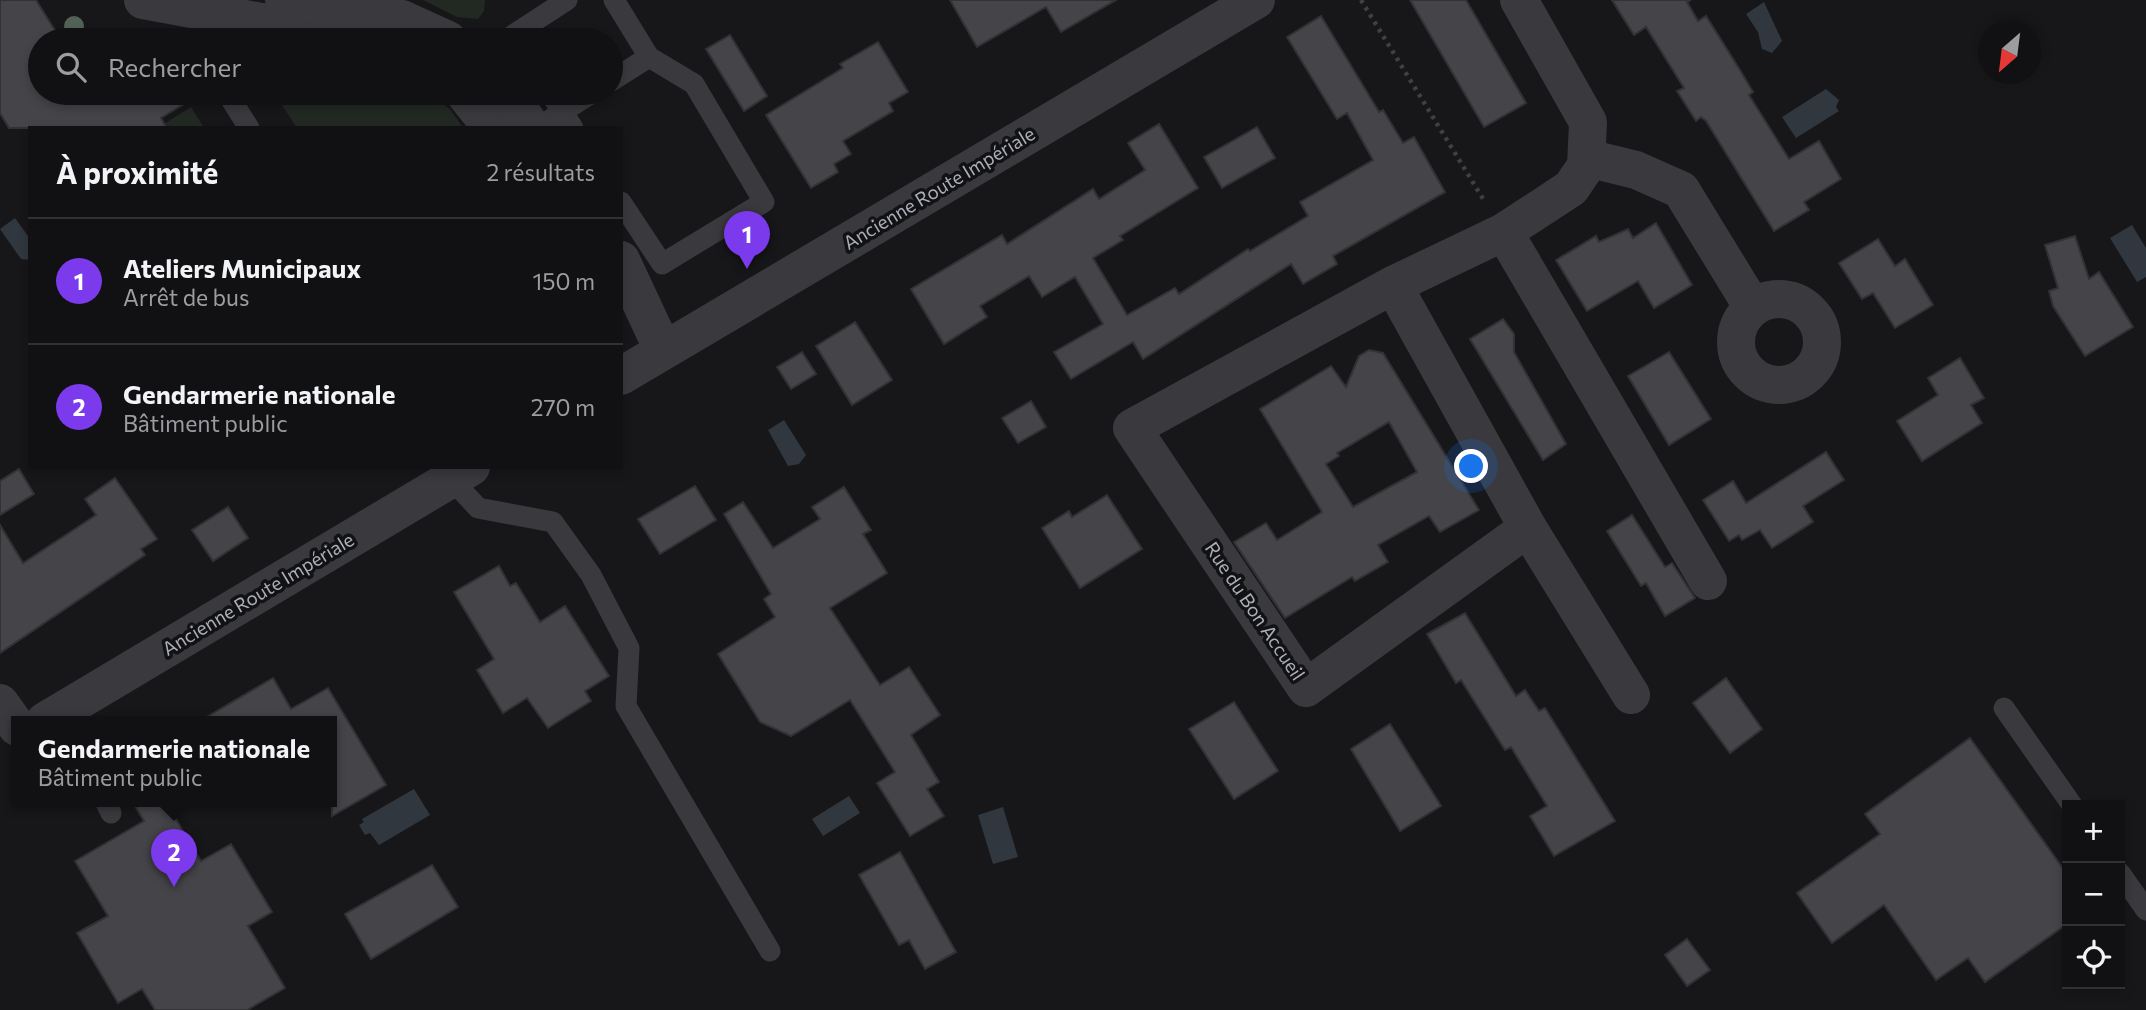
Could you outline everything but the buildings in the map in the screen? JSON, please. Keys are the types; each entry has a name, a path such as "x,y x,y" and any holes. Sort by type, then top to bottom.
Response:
{"street":[{"path":"143,0 294,28"},
{"path":"284,0 402,19 421,28"},
{"name":"Ancienne Route Impériale","path":"623,375 1256,0"},
{"name":"Rue du Bon Accueil","path":"1519,0 1588,122 1586,166 1571,188 1504,232 1393,285 1132,428 1306,688 1528,528"},
{"path":"474,105 490,126"},
{"path":"525,105 551,124"},
{"path":"1587,158 1636,170 1681,190 1752,306"},
{"path":"1504,232 1708,581"},
{"path":"623,264 663,350"},
{"path":"1393,285 1528,528 1631,695"},
{"path":"623,308 663,350"},
{"name":"Ancienne Route Impériale","path":"57,716 461,473"},
{"path":"0,703 11,720"}],"lane":[{"path":"524,28 567,0"},
{"path":"614,0 649,57 694,84 764,202 662,264 623,205"},
{"path":"623,73 649,57"},
{"path":"235,105 248,126"},
{"path":"550,105 551,124"},
{"path":"551,124 576,105"},
{"path":"461,473 478,508 554,522 591,575 629,648 626,706 770,951"},
{"path":"2004,708 2068,800"},
{"path":"2125,880 2146,910"}],"path":[{"path":"1361,0 1504,232"}],"shaded area":[{"path":"423,0 485,0 484,11 478,19 457,17"},
{"path":"1764,2 1782,41 1772,53 1762,49 1758,32 1746,14"},
{"path":"1826,89 1839,100 1836,107 1839,111 1796,138 1782,117"},
{"path":"282,105 444,105 462,126 296,126"},
{"path":"191,107 203,126 166,126 164,124"},
{"path":"15,218 28,236 28,260 21,259 0,229"},
{"path":"2132,225 2146,248 2146,277 2137,282 2110,238"},
{"path":"784,420 806,455 799,464 788,466 768,430"},
{"path":"414,789 430,815 379,845 370,833 365,835 359,825 364,822 362,819"},
{"path":"849,796 860,813 823,836 812,819"},
{"path":"1003,807 1018,857 993,864 978,815"}],"place":[{"name":"Ateliers Municipaux","path":"747,269"},
{"name":"Gendarmerie nationale","path":"174,887"}]}
